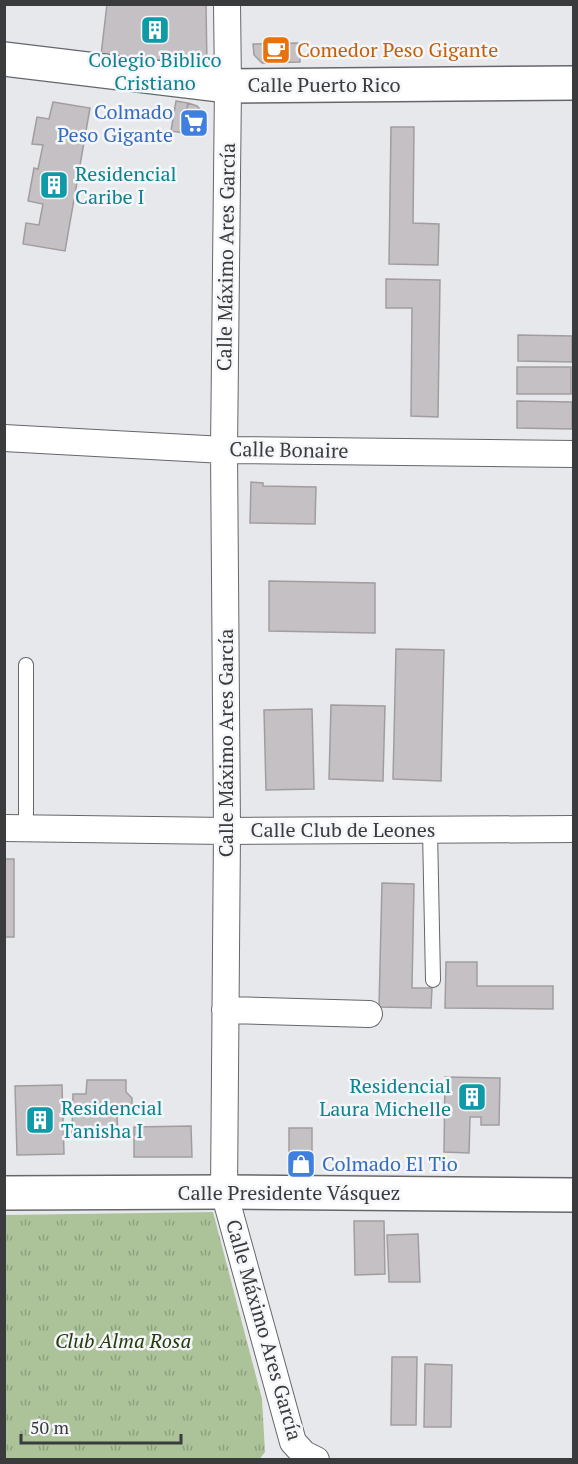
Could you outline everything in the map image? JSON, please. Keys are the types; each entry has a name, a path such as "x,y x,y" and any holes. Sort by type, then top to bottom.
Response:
{"street":[{"name":"Calle Máximo Ares García","path":"227,4 224,450 226,831 224,1192 293,1442 304,1454 316,1460"},
{"name":"Calle Puerto Rico","path":"4,59 228,86 573,83"},
{"name":"Calle Bonaire","path":"4,438 224,450 573,454"},
{"name":"Calle Club de Leones","path":"15,828 226,831 573,829"},
{"path":"225,1010 369,1014"},
{"name":"Calle Presidente Vásquez","path":"4,1193 573,1195"}],"lane":[{"path":"15,828 26,665"},
{"path":"430,830 433,980"}],"green space":[{"name":"Club Alma Rosa","path":"213,1212 262,1399 265,1452 259,1460 5,1459 5,1215"}],"building":[{"name":"Colegio Biblico Cristiano","path":"107,4 206,4 207,67 101,55"},
{"name":"Comedor Peso Gigante","path":"299,43 300,62 262,63 254,55 253,44"},
{"path":"176,101 188,103 183,133 171,131"},
{"name":"Residencial Caribe I","path":"53,102 90,108 65,251 23,244 26,223 39,225 43,204 28,201 34,168 38,169 43,145 32,144 37,117 49,119"},
{"name":"Colmado Peso Gigante","path":"188,103 197,106 204,114 202,133 183,133"},
{"path":"391,127 414,127 413,223 439,224 438,265 389,264"},
{"path":"386,279 440,280 438,417 411,416 412,308 386,308"},
{"path":"518,335 572,336 572,362 518,361"},
{"path":"517,367 571,367 571,394 517,394"},
{"path":"517,401 572,402 572,429 517,428"},
{"path":"251,482 263,483 263,486 316,487 315,524 250,523"},
{"path":"269,581 375,583 375,633 269,631"},
{"path":"396,649 444,650 441,781 393,779"},
{"path":"331,705 385,706 383,781 329,779"},
{"path":"312,709 314,789 266,790 264,710"},
{"path":"4,859 14,859 14,937 4,937"},
{"path":"382,883 414,884 412,988 432,988 431,1008 379,1007"},
{"path":"446,962 477,962 477,986 553,986 553,1009 445,1008"},
{"name":"Residencial Laura Michelle","path":"445,1077 500,1078 499,1125 481,1125 481,1117 470,1117 469,1153 444,1152"},
{"path":"87,1080 126,1080 126,1092 132,1098 132,1116 117,1116 118,1134 72,1134 73,1094 86,1094"},
{"name":"Residencial Tanisha I","path":"62,1085 64,1154 17,1155 15,1086"},
{"path":"191,1126 192,1157 134,1157 134,1127"},
{"path":"289,1128 312,1128 312,1169 289,1169"},
{"path":"354,1221 384,1221 385,1274 355,1275"},
{"path":"418,1234 420,1282 389,1282 387,1235"},
{"path":"392,1357 417,1357 416,1425 391,1425"},
{"path":"425,1364 452,1365 451,1427 424,1427"}],"place":[{"name":"Colegio Biblico Cristiano","path":"155,30"},
{"name":"Comedor Peso Gigante","path":"276,50"},
{"name":"Colmado Peso Gigante","path":"194,123"},
{"name":"Residencial Caribe I","path":"54,185"},
{"name":"Residencial Laura Michelle","path":"472,1097"},
{"name":"Residencial Tanisha I","path":"40,1120"},
{"name":"Colmado El Tio","path":"301,1164"}]}
